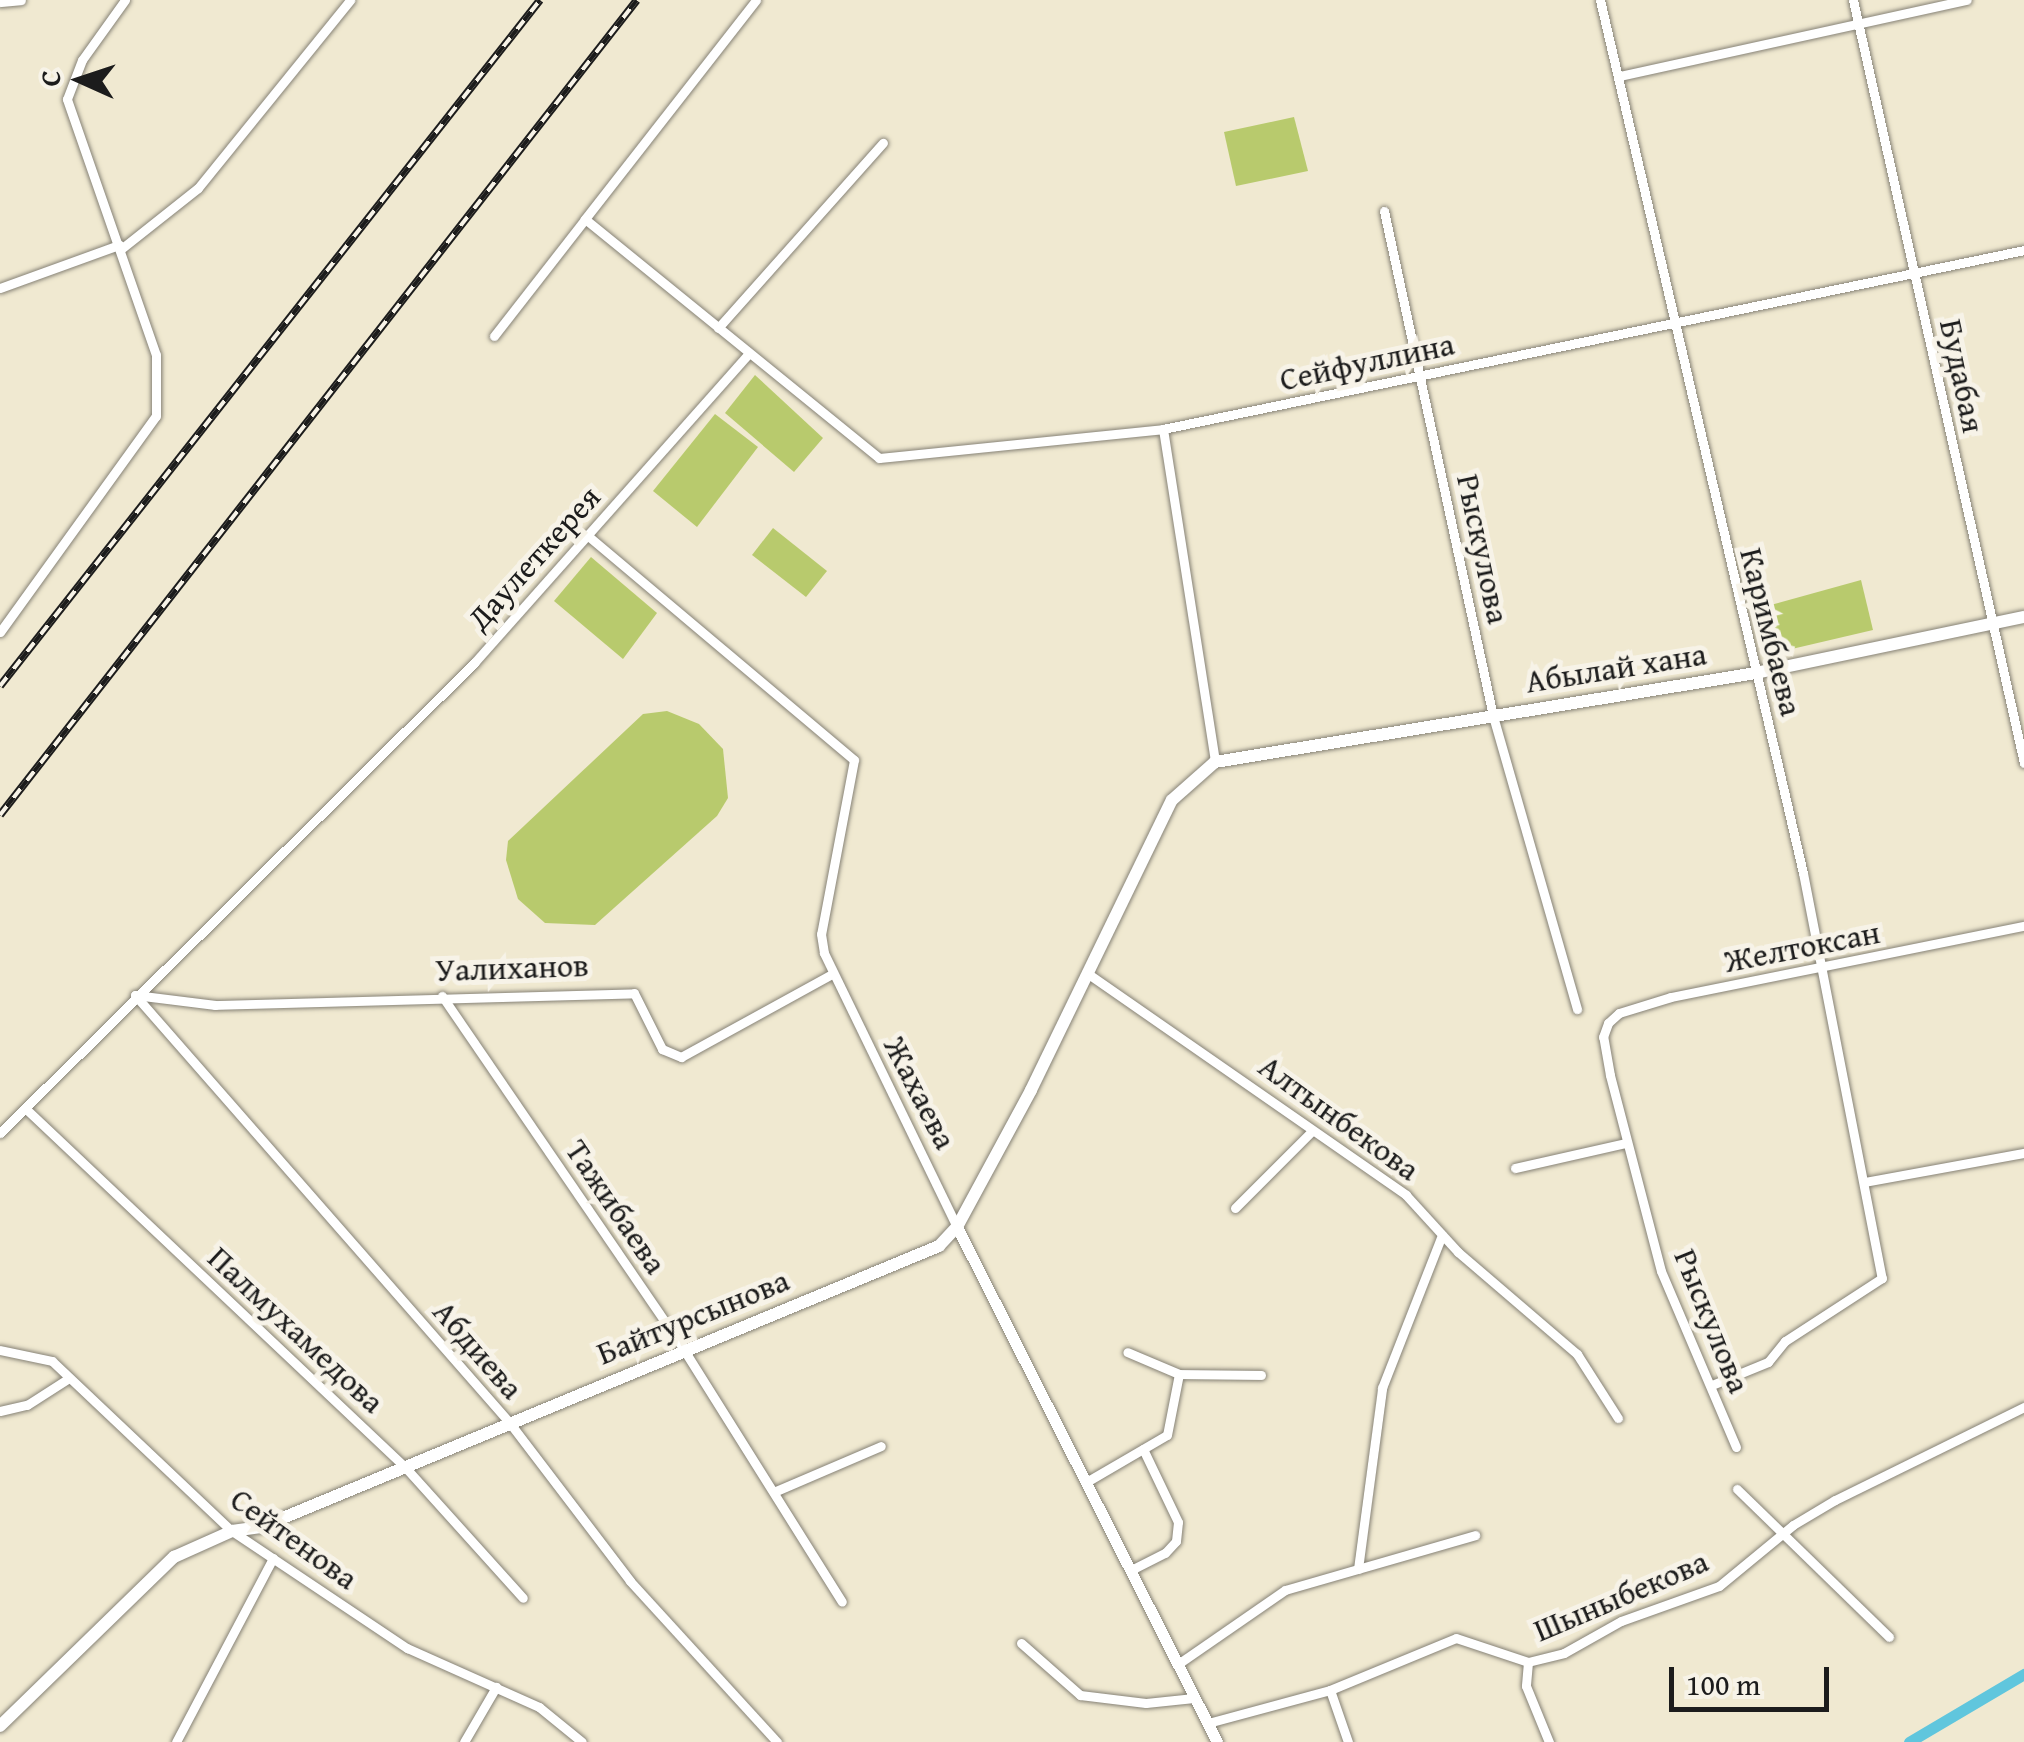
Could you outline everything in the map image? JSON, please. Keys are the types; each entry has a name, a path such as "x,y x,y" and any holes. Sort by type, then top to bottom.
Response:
{"main road":[{"name":"Абылай хана","path":"1215,762 1756,674 2024,616"},
{"name":"Байтурсынова","path":"0,1726 174,1557 232,1530 261,1527 938,1246 957,1228 1172,800 1215,762"}],"street":[{"path":"0,2 22,0"},
{"path":"0,632 156,416 156,356 67,99 82,60 125,0"},
{"path":"0,288 120,248 198,188 350,0"},
{"path":"494,336 756,0"},
{"name":"Каримбаева","path":"1600,0 1620,76 1671,324 1803,874 1817,970 1882,1278 1785,1342 1768,1362 1712,1385"},
{"name":"Будабая","path":"1853,0 2024,762"},
{"path":"1620,76 1967,0"},
{"path":"718,328 883,144"},
{"name":"Рыскулова","path":"1384,211 1493,716 1577,1009"},
{"path":"584,219 749,353"},
{"name":"Сейфуллина","path":"749,353 879,458 1163,429 2024,250"},
{"name":"Даулеткерея","path":"0,1134 474,663 749,353"},
{"path":"1163,429 1215,762"},
{"name":"Жахаева","path":"587,535 854,760 820,934 832,974 957,1228 1182,1662 1194,1698 1217,1742"},
{"name":"Желтоксан","path":"1603,1037 1619,1013 2024,926"},
{"name":"Алтынбекова","path":"1087,973 1142,1005 1406,1195 1442,1235 1576,1354 1618,1418"},
{"name":"Уалиханов","path":"136,995 215,1005 634,993 662,1049 681,1057 832,974"},
{"name":"Абдиева","path":"136,995 509,1422 630,1582 777,1742"},
{"name":"Тажибаева","path":"442,996 684,1350 776,1491 842,1602"},
{"name":"Рыскулова","path":"1603,1037 1626,1143 1661,1271 1736,1447"},
{"name":"Палмухамедова","path":"25,1108 404,1467 523,1598"},
{"path":"1234,1208 1312,1131"},
{"path":"1515,1168 1626,1143"},
{"path":"1864,1182 2024,1153"},
{"path":"1358,1569 1382,1388 1442,1235"},
{"name":"Сейтенова","path":"0,1350 52,1362 232,1530 273,1558 407,1648 539,1707 582,1742"},
{"path":"1126,1352 1179,1374 1261,1374"},
{"path":"1088,1481 1168,1436 1179,1374"},
{"path":"0,1411 27,1405 69,1378"},
{"name":"Шыныбекова","path":"1208,1723 1330,1690 1456,1638 1528,1662 1564,1653 1621,1621 1719,1586 1782,1534 1835,1500 2024,1407"},
{"path":"776,1491 880,1446"},
{"path":"1133,1569 1165,1553 1176,1541 1178,1522 1143,1449"},
{"path":"1737,1489 1889,1637"},
{"path":"1182,1662 1285,1590 1476,1535"},
{"path":"176,1742 273,1558"},
{"path":"1020,1643 1080,1695 1146,1703 1194,1698"},
{"path":"1528,1662 1526,1686 1550,1742"},
{"path":"464,1742 496,1688"},
{"path":"1330,1690 1348,1742"}],"green space":[{"path":"1294,117 1308,171 1236,186 1224,132"},
{"path":"755,375 823,438 794,472 725,413"},
{"path":"715,414 758,447 697,527 653,491"},
{"path":"773,528 827,571 806,597 752,555"},
{"path":"591,557 657,613 623,659 554,601"},
{"path":"1861,580 1873,630 1779,652 1767,606"},
{"path":"667,711 699,724 723,749 728,798 717,816 595,925 545,923 518,899 506,860 508,841 643,714"}],"waterway":[{"path":"1909,1742 2024,1674"}],"railway":[{"path":"0,686 540,0"},
{"path":"0,815 637,0"}]}
